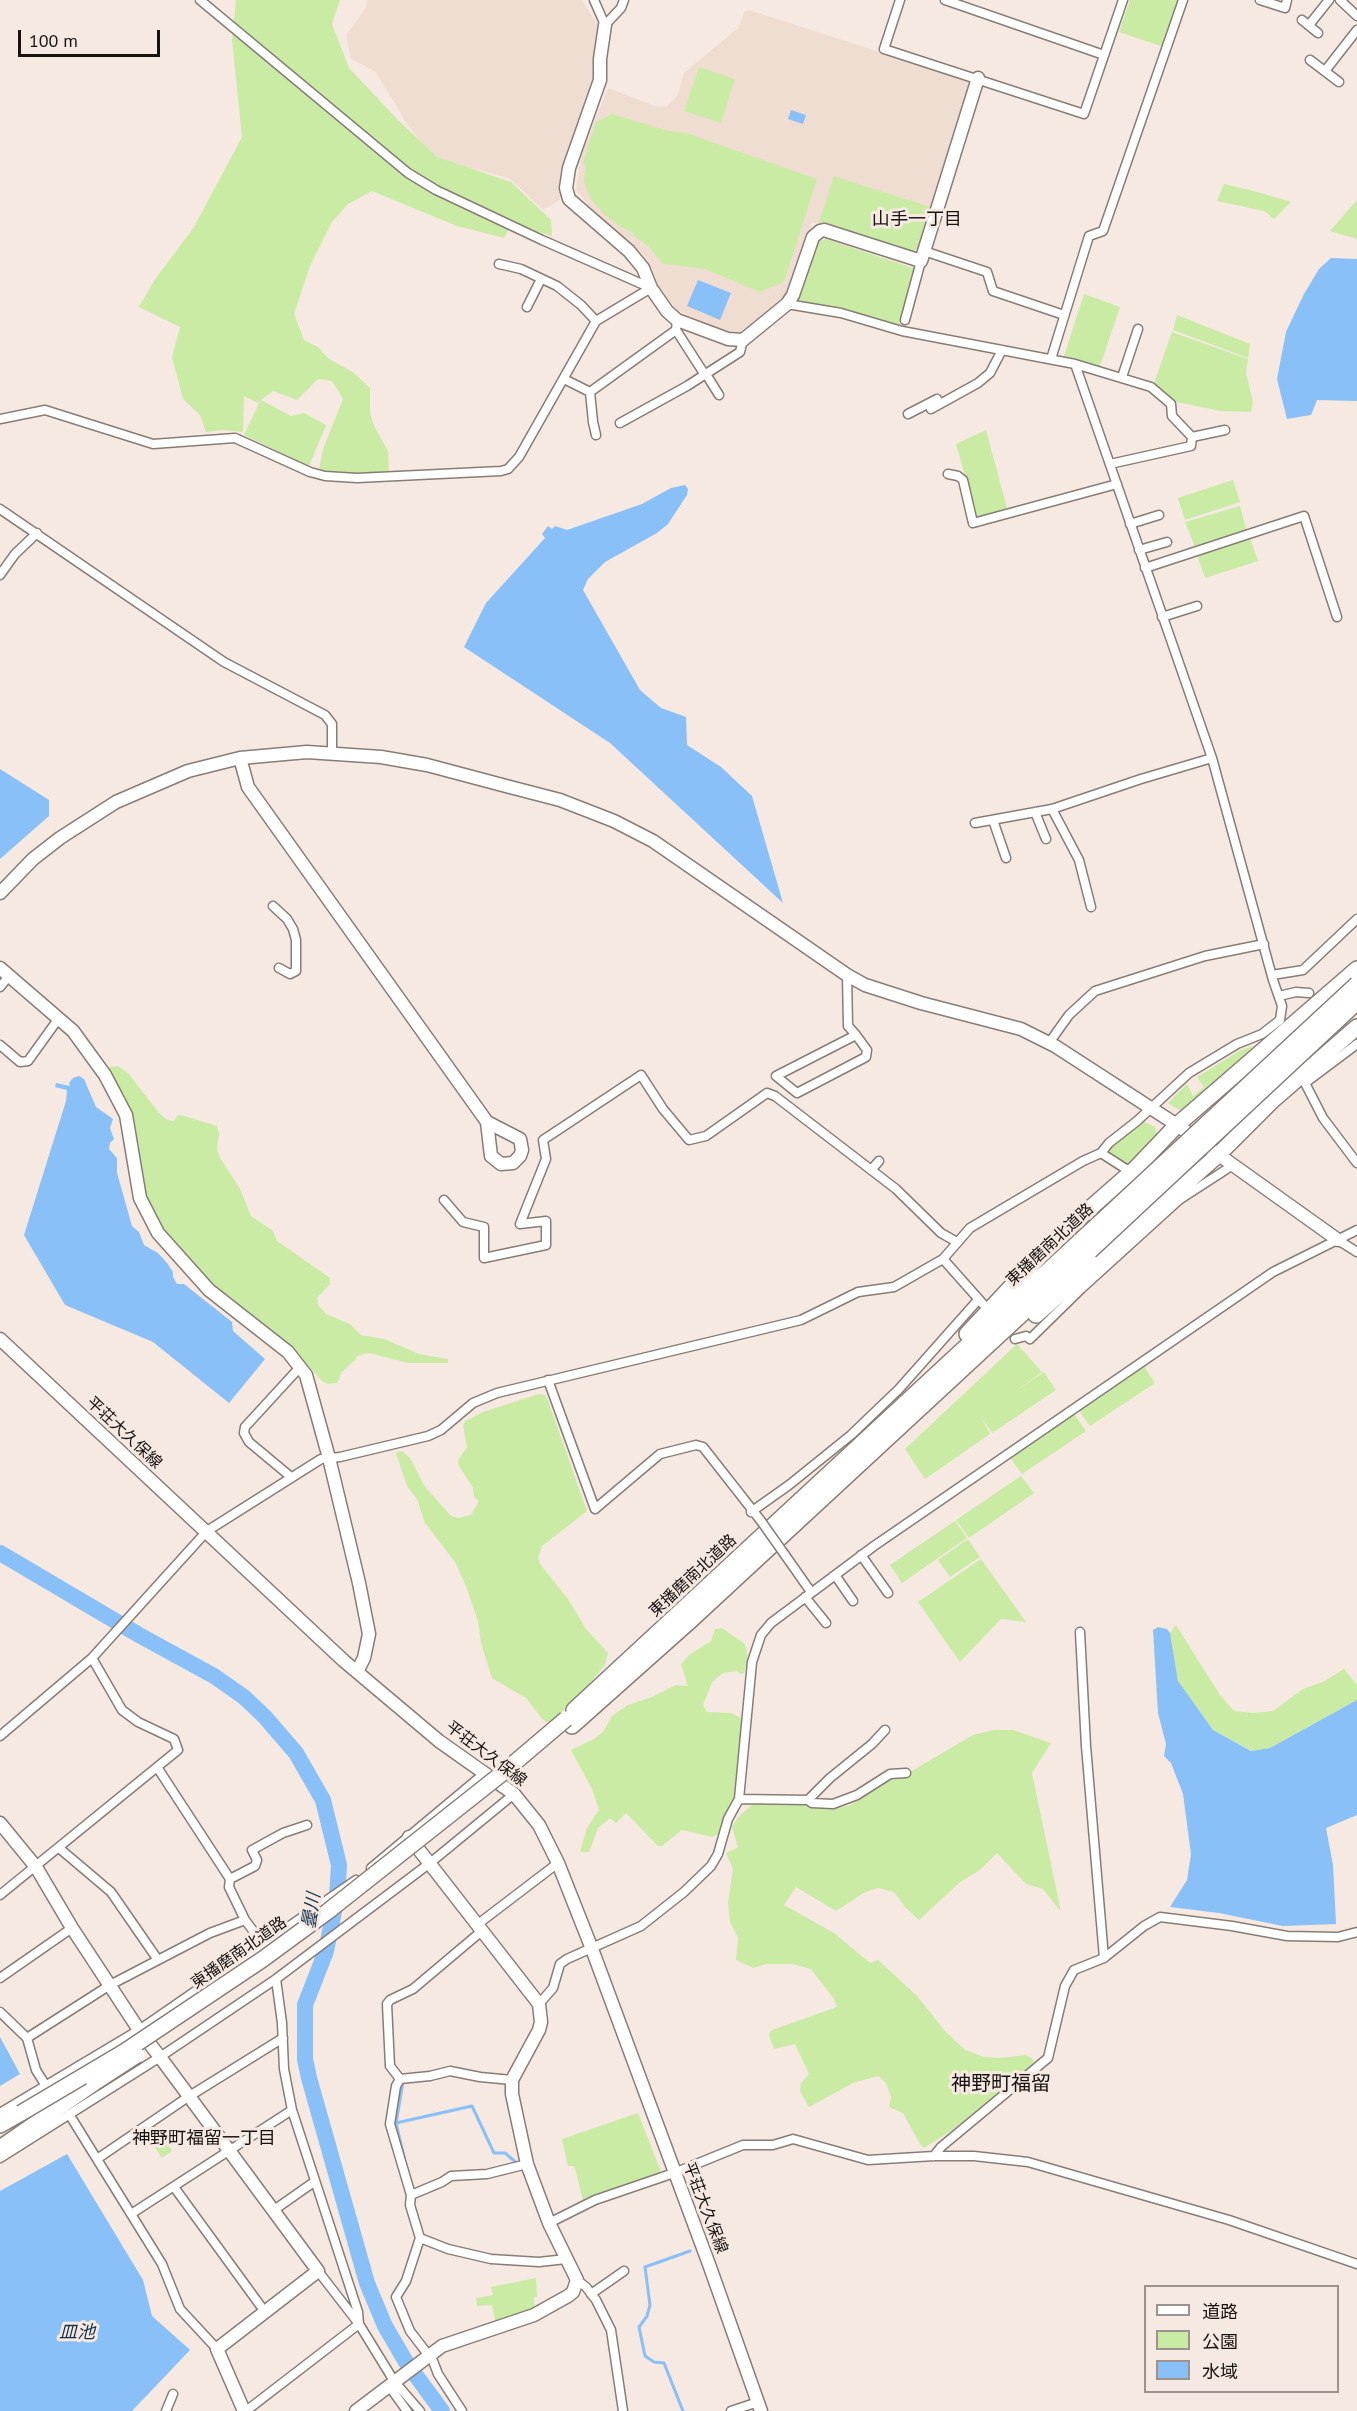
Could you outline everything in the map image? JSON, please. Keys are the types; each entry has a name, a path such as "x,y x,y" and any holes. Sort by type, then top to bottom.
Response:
{"highway":[{"path":"905,1414 1041,1255 1135,1169 1177,1125 1357,969"},
{"name":"東播磨南北道路","path":"0,2140 94,2083 264,1969 341,1914 435,1841 569,1722 905,1414 1085,1246 1357,984"},
{"name":"東播磨南北道路","path":"1085,1246 1357,1002"},
{"path":"905,1414 1067,1289 1218,1155 1273,1100 1357,1027"},
{"name":"東播磨南北道路","path":"0,2124 124,2052 318,1919 569,1722"},
{"path":"0,2148 94,2083"}],"street":[{"path":"200,0 408,173 436,190 651,288"},
{"path":"594,0 604,26 600,80 569,168 566,188 569,199 629,251 643,268 651,288 677,325 719,395"},
{"path":"604,26 621,8 624,0"},
{"path":"900,0 884,49 1084,114 1123,0"},
{"path":"945,0 1104,55"},
{"path":"1051,359 1089,236 1103,231 1183,0"},
{"path":"1260,0 1285,8 1287,0"},
{"path":"1318,33 1305,22 1329,0"},
{"path":"1340,0 1357,16"},
{"path":"1325,71 1357,30"},
{"path":"1310,60 1339,82"},
{"path":"905,320 922,256 978,78"},
{"path":"677,325 728,339 743,340 787,304 793,295 813,237 824,230 987,272 993,291 1064,315"},
{"path":"499,264 521,269 557,286 581,305 596,321"},
{"path":"527,307 541,279"},
{"path":"0,419 45,410 153,444 235,438 310,472 325,476 357,478 480,474 508,468 519,457 596,321 651,288"},
{"path":"787,304 841,313 902,331 1075,364 1151,387 1171,404 1173,416 1192,437 1191,446 1110,464"},
{"path":"590,392 677,325"},
{"path":"1122,377 1138,329"},
{"path":"620,423 740,352 743,340"},
{"path":"931,408 990,373 1002,350"},
{"path":"0,1736 92,1658 207,1531 321,1459 428,1436 441,1430 473,1403 497,1392 801,1320 858,1292 894,1287 943,1259 970,1228 1083,1161 1101,1153 1108,1143 1189,1073 1237,1044 1262,1034 1280,1020 1282,1006 1212,758 1075,364"},
{"path":"908,414 975,376 985,377"},
{"path":"564,379 590,392"},
{"path":"590,392 596,435"},
{"path":"1192,437 1225,430"},
{"path":"948,474 958,476 963,480 973,523 1117,484"},
{"path":"0,509 224,662 325,715 333,727 332,752"},
{"path":"1130,524 1159,515"},
{"path":"1146,568 1304,516 1337,617"},
{"path":"0,575 15,554 37,533"},
{"path":"1139,550 1167,542"},
{"path":"1162,617 1197,606"},
{"path":"0,893 33,860 60,838 116,802 180,774 240,758 284,753 332,752 428,765 560,800 614,821 653,841 847,975 886,993 1021,1029 1049,1042 1177,1125 1357,1252"},
{"path":"240,758 248,787 487,1122"},
{"path":"975,823 1053,809 1141,778 1212,758"},
{"path":"1053,809 1079,860 1091,907"},
{"path":"1035,813 1046,839"},
{"path":"993,820 1006,858"},
{"path":"273,906 287,919 296,940 296,971 290,974 279,968"},
{"path":"1272,975 1304,970 1357,919"},
{"path":"1049,1042 1069,1015 1095,991 1205,956 1264,944"},
{"path":"0,987 5,972 73,1031 97,1064 126,1114 140,1198 158,1233 209,1290 288,1352 301,1366 312,1388 330,1458 369,1634 364,1658 357,1672"},
{"path":"847,975 848,1026 867,1050 866,1057 796,1093 776,1076 855,1035"},
{"path":"1279,996 1296,992 1309,993"},
{"path":"0,1045 20,1062 28,1061 59,1018"},
{"path":"1357,1044 1305,1083 1323,1118 1357,1163"},
{"path":"444,1200 464,1222 484,1227 484,1258 546,1245 546,1221 520,1224 546,1159 543,1140 641,1075 663,1108 689,1140 706,1136 767,1093 775,1096 896,1189 941,1233 957,1242"},
{"path":"1101,1153 1126,1168 1135,1169"},
{"path":"872,1170 879,1161"},
{"path":"1015,1340 1026,1336 1030,1339 1179,1200 1233,1165"},
{"path":"539,2004 554,1988 560,1964 642,1926 684,1892 711,1866 718,1854 728,1819 739,1799 752,1662 760,1635 771,1623 861,1555 1273,1272 1357,1230"},
{"path":"751,1512 789,1485 850,1435 899,1389 980,1302 943,1259"},
{"name":"平荘大久保線","path":"0,1339 357,1672 439,1741 486,1772 513,1794 539,1825 558,1863 592,1949 759,2407"},
{"path":"291,1477 249,1442 244,1433 245,1427 301,1366"},
{"path":"549,1380 595,1509 660,1454 696,1445 702,1448 751,1512 761,1521 785,1555 826,1623"},
{"path":"861,1555 888,1593"},
{"path":"835,1575 853,1601"},
{"path":"1080,1632 1086,1746 1104,1958"},
{"path":"0,1895 178,1749 178,1744 174,1739 138,1722 122,1710 92,1658"},
{"path":"808,1800 885,1730"},
{"path":"157,1767 230,1879 229,1887 245,1920 264,1945"},
{"path":"0,2112 139,2030 321,1906 360,1877 486,1772"},
{"path":"739,1799 808,1800 812,1803 833,1804 857,1795 890,1774 906,1773"},
{"path":"0,2158 160,2057 276,1979 430,1863 513,1794"},
{"path":"0,1823 36,1867 72,1928 139,2030 228,2152 359,2324 407,2411"},
{"path":"230,1879 255,1866 257,1860 252,1850 283,1833 308,1825"},
{"path":"409,1837 539,2004 541,2022 539,2030 512,2080 513,2100 527,2164 549,2223 577,2280 591,2294 611,2330 623,2411"},
{"path":"59,1848 111,1892 158,1960"},
{"path":"400,2079 390,2066 388,2002 413,1989 480,1927 558,1863"},
{"path":"934,2156 941,2147 1048,2058 1065,1986 1074,1970 1104,1958 1144,1926 1160,1917 1186,1919 1287,1936 1338,1937 1357,1932"},
{"path":"27,2038 111,1985 210,1933 245,1920"},
{"path":"0,1978 72,1928"},
{"path":"276,1979 284,2069 292,2110 358,2312 359,2324"},
{"path":"0,2012 27,2038 36,2070 46,2086"},
{"path":"97,2159 188,2097 283,2038"},
{"path":"400,2079 450,2071 512,2080"},
{"path":"400,2079 396,2086 390,2124 411,2195 410,2205 420,2238 406,2281 396,2297 410,2331 428,2355 462,2411"},
{"path":"130,2214 292,2110"},
{"path":"69,2114 162,2264 180,2309 217,2349 245,2411 359,2324"},
{"path":"549,2223 595,2200 674,2173 743,2145 773,2145 793,2139 868,2160 974,2156 1028,2162 1229,2220 1357,2264"},
{"path":"411,2195 451,2176 487,2174 527,2164"},
{"path":"274,2210 314,2182"},
{"path":"174,2187 265,2312"},
{"path":"420,2238 448,2249 491,2259 539,2262 566,2259"},
{"path":"217,2349 318,2271"},
{"path":"591,2294 624,2271"},
{"path":"356,2411 442,2346 534,2315 573,2292 577,2280"},
{"path":"391,2384 420,2411"},
{"path":"166,2411 173,2394"},
{"path":"731,2411 759,2407"}],"shaded area":[{"path":"367,0 582,0 598,26 595,85 563,172 560,200 543,210 509,178 435,159 407,124 375,71 351,59 346,35 366,8"},
{"path":"749,10 967,80 970,86 919,248 911,253 812,222 786,299 747,331 736,334 720,330 678,311 658,285 645,256 598,216 576,190 581,155 608,88 658,107 667,106 678,95 684,73 738,28 745,11"}],"green space":[{"path":"236,0 340,0 332,24 349,68 399,121 437,157 511,182 551,220 552,236 512,224 504,238 457,226 372,191 348,204 332,222 310,266 294,314 304,340 318,347 329,359 353,372 370,388 370,413 374,426 388,451 389,473 346,474 319,470 323,449 343,399 332,381 318,379 297,400 273,391 261,400 291,416 304,413 326,425 309,466 244,435 260,401 258,403 244,396 243,432 223,430 206,432 200,415 183,399 172,357 180,327 139,307 154,281 194,227 242,137 232,40"},
{"path":"1130,0 1181,0 1164,47 1119,32"},
{"path":"699,67 735,79 721,123 684,111"},
{"path":"612,114 669,131 686,133 817,179 784,282 760,292 705,269 663,264 649,247 633,235 634,233 621,227 603,213 587,191 584,181 586,166 583,162 596,122"},
{"path":"834,176 930,207 917,249 910,252 819,222"},
{"path":"1224,184 1291,202 1274,219 1264,211 1217,201"},
{"path":"1357,200 1357,239 1330,231"},
{"path":"826,239 916,269 900,327 841,309 797,300 818,242"},
{"path":"1084,294 1120,307 1100,366 1064,356"},
{"path":"1177,315 1250,344 1248,358 1173,330"},
{"path":"1172,332 1248,359 1246,373 1253,402 1251,412 1221,411 1172,401 1153,386"},
{"path":"986,430 1008,512 980,520 973,517 967,483 956,444"},
{"path":"1233,480 1240,502 1185,520 1178,498"},
{"path":"1240,506 1247,533 1196,549 1185,522"},
{"path":"1250,538 1258,561 1205,578 1197,555"},
{"path":"1264,1043 1182,1112 1168,1103 1187,1084 1193,1096 1204,1087 1197,1077 1241,1050"},
{"path":"118,1066 128,1073 167,1120 174,1121 178,1115 217,1126 219,1156 240,1189 251,1216 273,1231 277,1241 330,1278 330,1284 317,1298 318,1305 326,1314 350,1324 361,1335 384,1339 419,1354 448,1359 448,1363 408,1363 369,1353 357,1356 342,1372 337,1383 328,1384 322,1381 297,1353 263,1323 225,1296 170,1240 155,1217 145,1195 134,1126 128,1107 108,1071 110,1067"},
{"path":"1143,1121 1155,1127 1157,1136 1132,1163 1123,1163 1107,1153 1111,1145"},
{"path":"1017,1344 1042,1372 1014,1392 1044,1372 1056,1390 992,1433 981,1417 990,1434 925,1479 905,1449"},
{"path":"1142,1363 1155,1383 1090,1426 1077,1408"},
{"path":"539,1394 547,1398 587,1511 542,1546 538,1557 540,1564 568,1599 586,1629 608,1653 605,1665 550,1724 543,1720 526,1698 492,1678 481,1643 478,1621 466,1586 455,1562 425,1523 417,1499 407,1486 396,1453 402,1451 410,1458 425,1487 451,1516 458,1518 471,1515 479,1501 474,1497 473,1488 459,1466 458,1460 467,1447 463,1426 465,1421 483,1412"},
{"path":"1072,1411 1086,1431 1022,1474 1008,1455"},
{"path":"1021,1476 1034,1493 969,1538 956,1520"},
{"path":"955,1521 967,1538 902,1583 890,1565"},
{"path":"968,1539 980,1557 950,1577 938,1560"},
{"path":"981,1559 1026,1622 1001,1619 960,1662 918,1602"},
{"path":"1176,1625 1220,1695 1234,1711 1254,1713 1273,1711 1303,1689 1323,1682 1344,1669 1357,1685 1357,1700 1270,1748 1252,1751 1213,1730 1178,1681 1170,1633"},
{"path":"722,1628 745,1644 748,1658 744,1673 736,1671 723,1673 712,1682 703,1705 707,1712 731,1713 741,1718 742,1734 737,1790 720,1833 712,1837 682,1830 662,1846 658,1846 626,1813 616,1823 610,1818 598,1828 589,1852 580,1852 587,1828 599,1810 592,1789 571,1750 603,1732 612,1716 628,1705 652,1697 676,1685 688,1686 681,1664 689,1655 711,1641 715,1629"},
{"path":"994,1730 1013,1730 1051,1743 1032,1773 1061,1912 1043,1889 1026,1884 997,1853 981,1869 959,1883 919,1920 894,1892 878,1888 865,1892 836,1911 796,1887 784,1905 834,1933 870,1963 878,1960 917,1996 945,2031 965,2050 984,2057 1026,2055 1033,2059 1034,2066 1009,2083 955,2128 924,2148 903,2113 889,2107 891,2097 886,2083 878,2076 853,2083 809,2107 800,2091 801,2083 809,2074 795,2044 774,2049 769,2035 772,2030 837,2007 834,1999 811,1969 792,1964 766,1964 753,1968 736,1960 738,1938 730,1922 728,1902 733,1869 726,1853 738,1847 732,1827 738,1817 753,1804 783,1802 838,1808 851,1805 877,1786 905,1775 973,1735"},
{"path":"638,2113 661,2172 583,2201 575,2168 568,2166 562,2139"},
{"path":"155,2125 172,2151 162,2158 145,2132"},
{"path":"536,2278 537,2297 534,2297 534,2310 496,2324 492,2305 477,2306 476,2298 493,2295 491,2287"}],"water":[{"path":"791,110 806,115 803,124 788,119"},
{"path":"1331,258 1357,259 1357,401 1317,400 1311,415 1287,419 1277,379 1286,332 1319,269"},
{"path":"698,280 731,293 720,320 687,306"},
{"path":"685,485 688,489 687,495 668,524 657,533 605,562 588,579 583,590 640,690 661,708 686,717 687,745 721,767 752,796 783,903 610,743 464,647 486,603 545,538 542,534 548,526 552,529 555,526 567,530 642,504 671,488"},
{"path":"0,769 49,800 49,816 0,859"},
{"path":"79,1076 84,1079 96,1107 113,1119 110,1128 114,1139 109,1149 117,1158 117,1173 132,1226 139,1232 144,1245 158,1253 167,1263 177,1284 184,1284 232,1322 233,1331 265,1359 229,1403 153,1342 65,1305 24,1235 66,1101 67,1090 55,1087 56,1083 70,1086 69,1083 73,1078"},
{"path":"1158,1627 1167,1629 1170,1633 1178,1681 1213,1730 1251,1751 1270,1748 1357,1700 1357,1815 1326,1828 1333,1865 1336,1924 1283,1926 1219,1913 1170,1907 1187,1880 1191,1854 1183,1794 1171,1763 1164,1756 1166,1744 1158,1713 1153,1630"},
{"path":"0,2037 20,2074 0,2086"},
{"name":"皿池","path":"67,2154 143,2280 152,2316 190,2350 132,2411 0,2411 0,2191"}],"waterway":[{"name":"曇川","path":"0,1553 139,1635 214,1676 244,1697 296,1753 323,1800 339,1865 337,1897 326,1951 305,2005 305,2059 367,2283 385,2326 406,2362 442,2411"},
{"path":"403,2082 396,2123 404,2157"},
{"path":"396,2123 472,2106 494,2153 505,2153 518,2164"},
{"path":"683,2411 664,2363 654,2362 645,2356 639,2327 647,2316 650,2305 645,2267 690,2251"}],"tunnel":[{"path":"1335,1018 1357,1040"}],"district":[{"name":"山手一丁目","path":"917,220"},
{"name":"神野町福留","path":"1001,2084"},
{"name":"神野町福留一丁目","path":"204,2139"}]}
